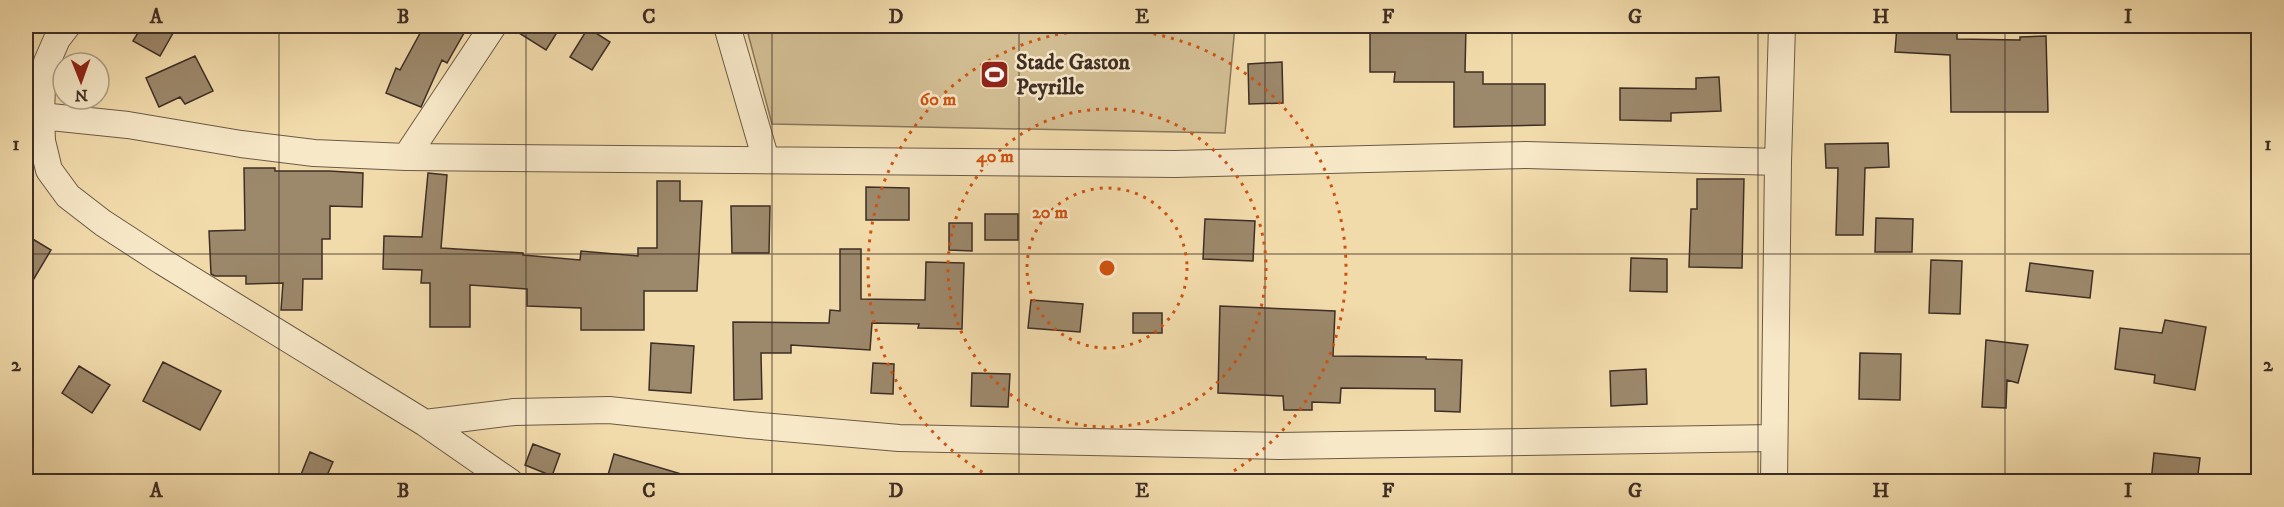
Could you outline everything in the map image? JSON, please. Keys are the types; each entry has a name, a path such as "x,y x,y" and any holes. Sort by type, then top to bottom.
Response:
{"street":[{"path":"67,26 57,39 47,62 42,84 41,116 42,141 49,170 68,196 103,223 425,423 510,482"},
{"path":"405,157 493,26"},
{"path":"727,26 766,160"},
{"path":"1774,482 1782,26"},
{"path":"41,116 128,125 241,144 314,153 405,157 1174,164 1526,155 1778,162"},
{"path":"425,423 514,412 609,410 749,425 910,438 1279,446 1774,438"}],"shaded area":[{"name":"Stade Gaston Peyrille","path":"746,26 1235,26 1225,133 772,124"}],"building":[{"path":"142,26 177,26 160,56 133,41"},
{"path":"424,26 468,26 447,63 442,60 421,107 386,93 396,68 400,70"},
{"path":"508,26 561,26 546,50"},
{"path":"1395,26 1466,26 1465,72 1483,72 1483,84 1545,84 1545,125 1454,127 1454,82 1394,82 1395,72 1370,72 1370,28 1395,28"},
{"path":"1897,26 1957,26 1957,39 2020,40 2020,37 2046,36 2048,112 1951,112 1950,55 1895,52"},
{"path":"588,28 610,42 592,70 570,57"},
{"path":"195,56 213,91 185,104 180,97 159,107 146,78"},
{"path":"1282,62 1283,103 1249,104 1248,64"},
{"path":"1719,77 1721,111 1671,113 1671,121 1620,120 1620,88 1696,89 1696,78"},
{"path":"1888,143 1889,167 1865,168 1863,235 1836,235 1838,168 1826,168 1825,144"},
{"path":"244,168 363,173 362,207 330,206 330,239 322,239 322,279 303,279 302,310 281,310 283,283 246,284 246,276 211,274 209,231 245,230"},
{"path":"428,173 447,175 441,248 523,253 523,255 580,260 581,251 638,256 638,248 657,248 657,181 680,181 680,201 702,201 697,291 644,291 644,330 581,330 581,308 527,306 527,289 470,285 470,327 430,327 430,283 421,283 422,270 383,269 384,236 422,237"},
{"path":"1697,179 1744,179 1742,268 1689,267 1691,209 1697,209"},
{"path":"866,187 909,188 909,220 866,220"},
{"path":"731,206 770,206 769,253 732,253"},
{"path":"985,214 1018,214 1018,240 985,240"},
{"path":"1876,218 1913,219 1912,252 1875,252"},
{"path":"1205,219 1255,221 1253,261 1203,259"},
{"path":"949,223 972,223 972,251 949,250"},
{"path":"26,235 51,250 26,292"},
{"path":"840,249 861,249 861,299 925,300 926,262 964,263 962,329 918,328 919,324 872,323 870,350 791,345 791,353 761,353 762,399 734,400 733,322 829,323 830,310 840,311"},
{"path":"1631,258 1667,259 1667,292 1630,291"},
{"path":"1931,260 1962,261 1960,314 1929,313"},
{"path":"2030,263 2093,271 2090,298 2026,291"},
{"path":"1031,300 1083,304 1080,332 1028,328"},
{"path":"1220,306 1335,311 1333,356 1426,357 1426,359 1462,360 1460,412 1435,411 1435,389 1341,388 1340,403 1312,402 1312,410 1284,410 1283,396 1218,393"},
{"path":"1133,313 1162,313 1162,333 1133,333"},
{"path":"2165,320 2206,327 2195,390 2154,383 2155,375 2115,369 2120,328 2162,333"},
{"path":"1986,340 2028,345 2018,383 2007,380 2006,408 1982,407"},
{"path":"651,343 694,346 691,393 649,390"},
{"path":"1860,353 1901,354 1900,400 1859,399"},
{"path":"163,362 221,391 200,430 143,401"},
{"path":"873,363 894,364 893,394 871,393"},
{"path":"79,366 110,385 92,413 62,393"},
{"path":"1646,369 1647,404 1611,406 1610,371"},
{"path":"972,373 1010,374 1008,407 971,406"},
{"path":"533,444 560,454 552,476 525,465"},
{"path":"310,452 333,462 324,482 298,482"},
{"path":"2154,453 2200,458 2197,482 2151,482"},
{"path":"614,454 688,476 688,482 606,482"}],"place":[{"name":"Stade Gaston Peyrille","path":"995,75"}]}
